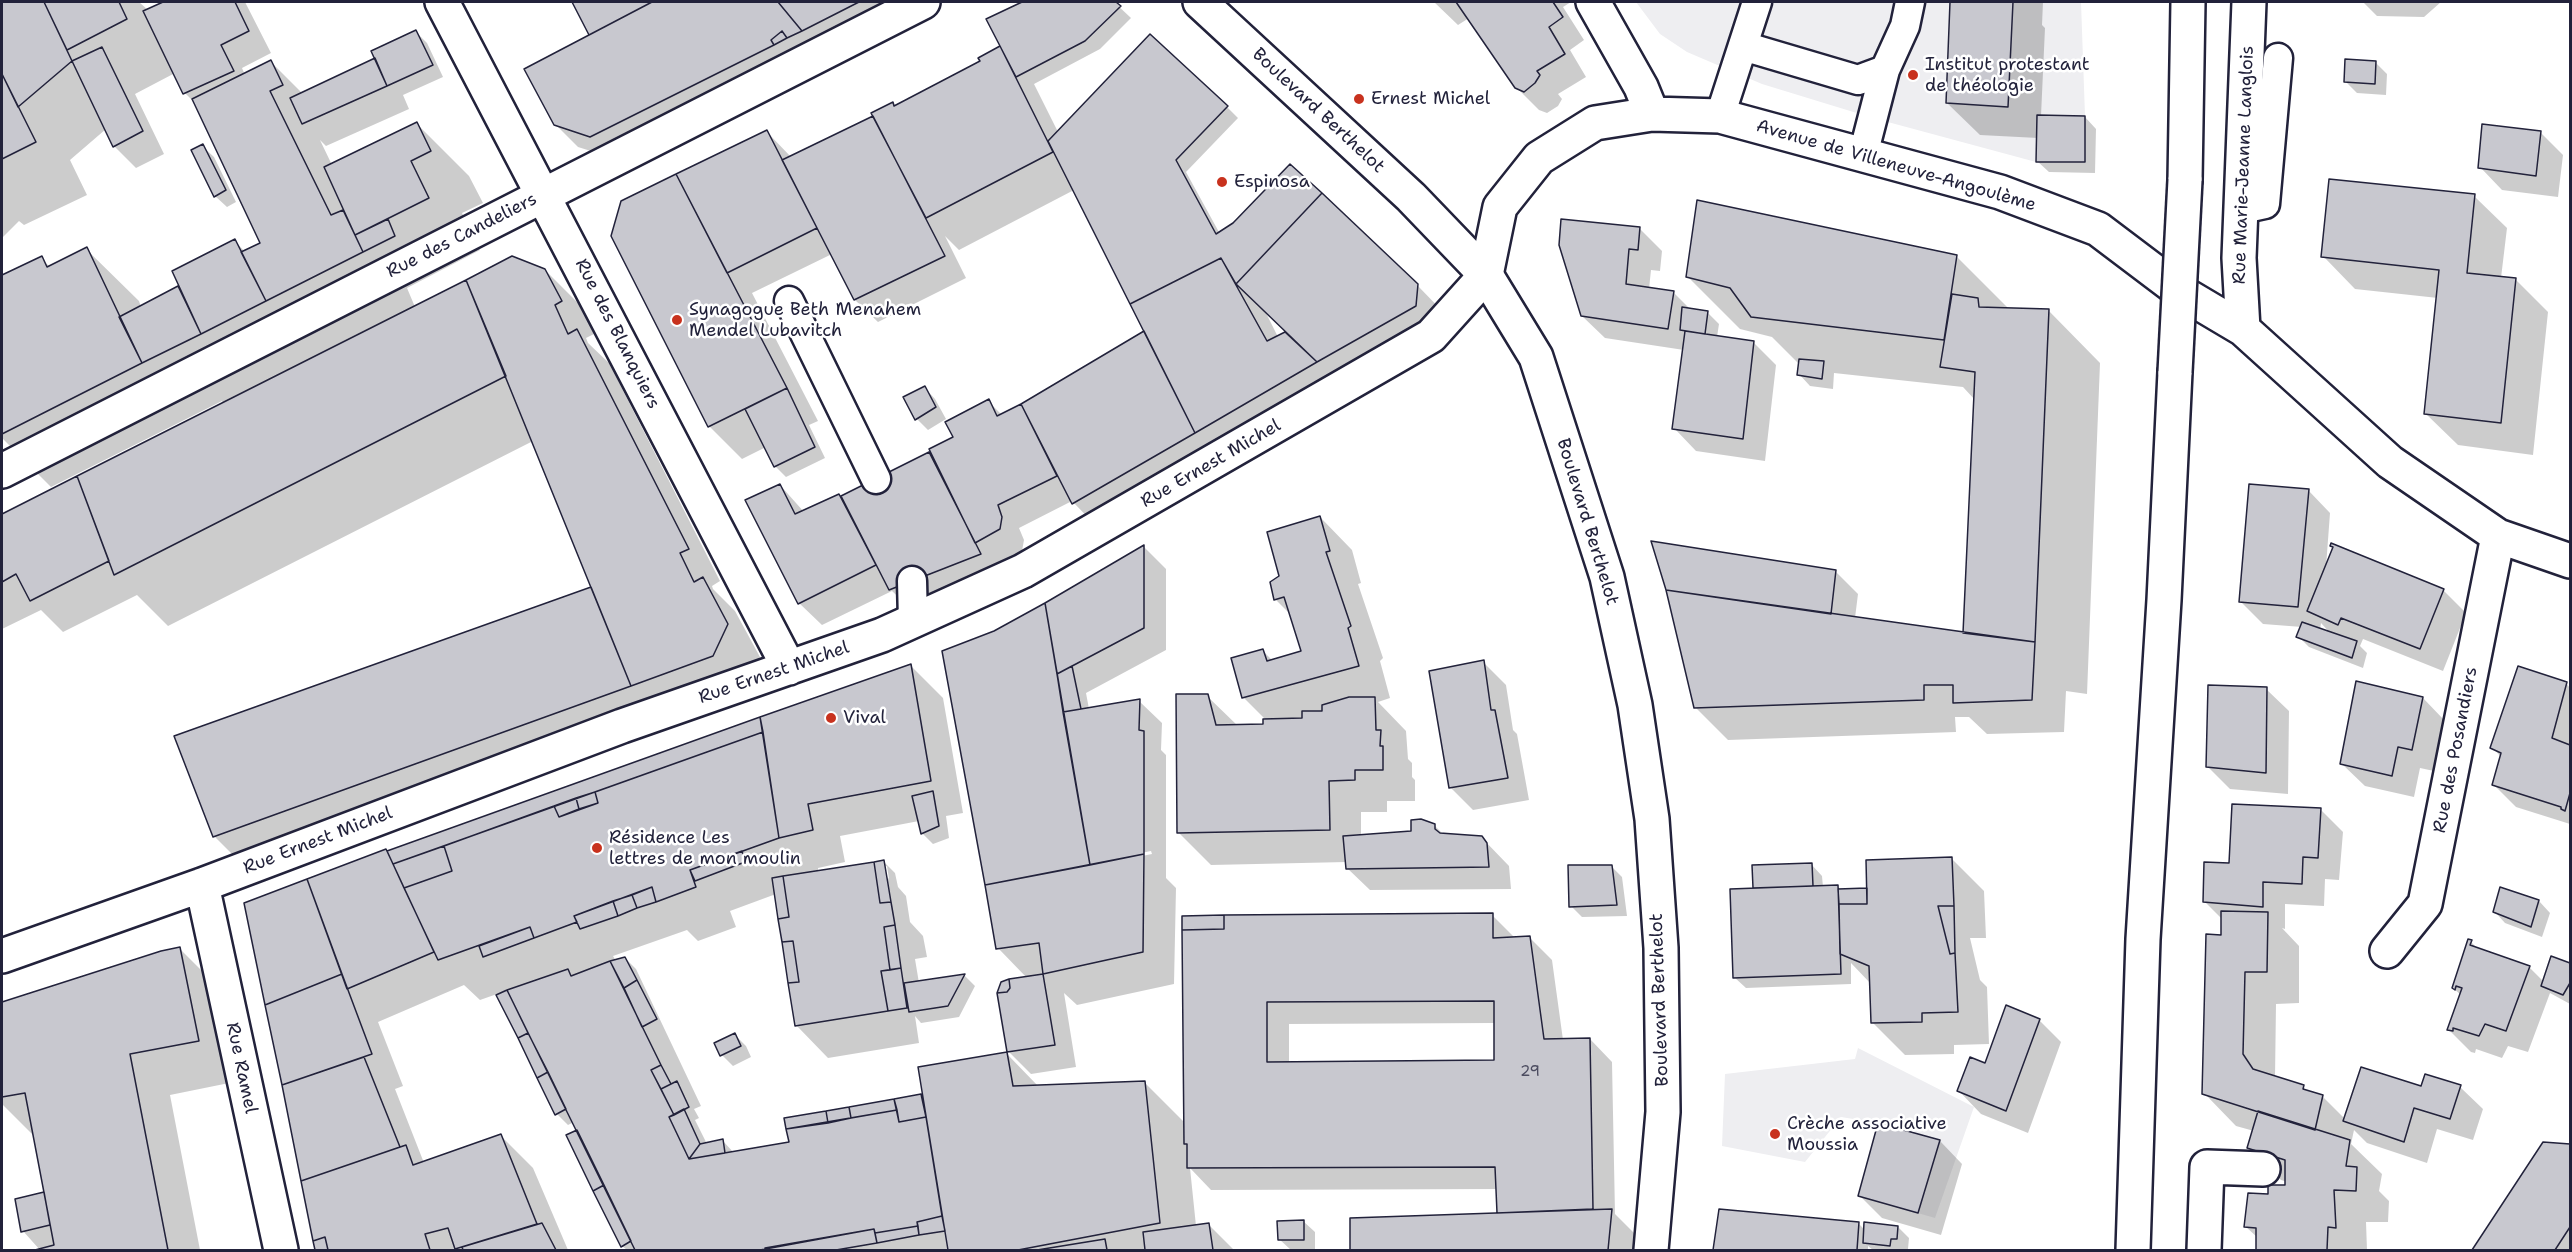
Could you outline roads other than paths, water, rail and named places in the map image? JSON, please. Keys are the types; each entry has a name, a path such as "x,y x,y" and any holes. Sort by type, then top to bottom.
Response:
{"street":[{"name":"Rue des Blanquiers","path":"442,2 789,668"},
{"name":"Rue des Candeliers","path":"2,471 923,2"},
{"name":"Boulevard Berthelot","path":"1200,2 1411,197 1486,275 1536,357 1607,578 1635,705 1652,819 1661,948 1663,1112 1651,1251"},
{"path":"1593,2 1641,87 1652,114"},
{"path":"2133,1251 2143,939 2164,600 2185,180 2188,2"},
{"name":"Rue Marie-Jeanne Langlois","path":"2243,329 2239,258 2249,2"},
{"name":"Avenue de Villeneuve-Angoulème","path":"1486,275 1500,207 1539,158 1595,123 1652,114 1720,116 2000,192 2098,229 2184,294 2243,329 2390,462 2498,536 2571,561"},
{"name":"Rue Ernest Michel","path":"2,956 202,885 622,726 882,635 1023,571 1431,336 1486,275"},
{"name":"Rue des Posandiers","path":"2387,951 2425,904 2498,536"},
{"name":"Rue Ramel","path":"202,885 281,1251"},
{"path":"2204,1251 2207,1167 2263,1169"}],"lane":[{"path":"1720,116 1757,2"},
{"path":"1863,155 1885,70 1905,26 1910,2"},
{"path":"1743,46 1858,80 1885,70"},
{"path":"2242,209 2265,204 2278,58"},
{"path":"789,301 876,479"},
{"path":"912,581 913,621"}],"place":[{"name":"Institut protestant de théologie","path":"1913,75"},
{"name":"Ernest Michel","path":"1359,99"},
{"name":"Espinosa","path":"1222,182"},
{"name":"Synagogue Beth Menahem Mendel Lubavitch","path":"677,320"},
{"name":"Vival","path":"831,718"},
{"name":"Résidence Les lettres de mon moulin","path":"597,848"},
{"name":"Crèche associative Moussia","path":"1775,1134"}]}
